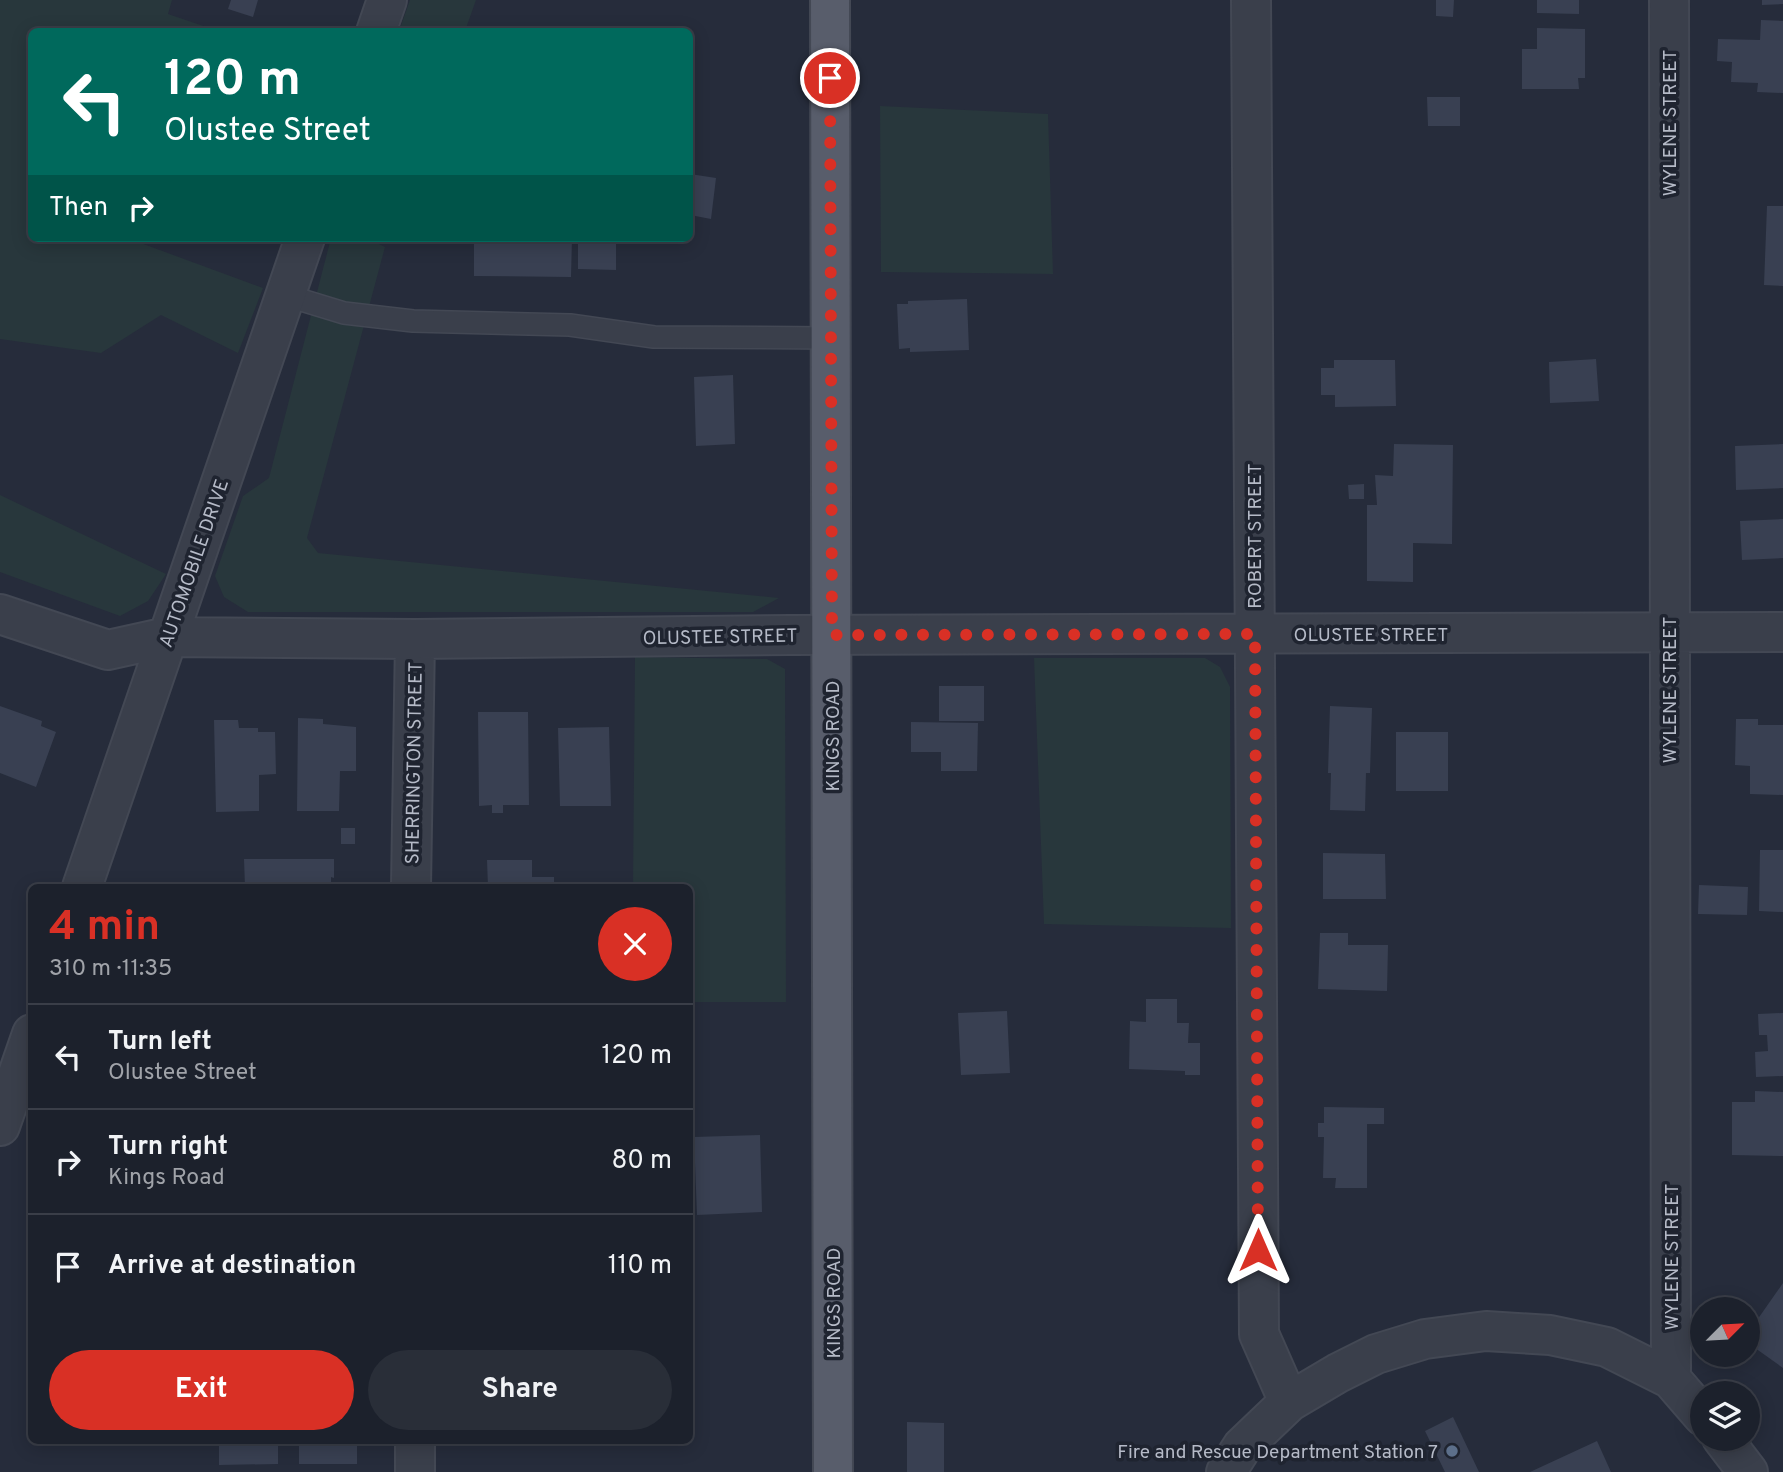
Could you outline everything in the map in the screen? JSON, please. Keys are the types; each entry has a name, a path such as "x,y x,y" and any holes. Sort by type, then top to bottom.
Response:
{"main road":[{"name":"KINGS ROAD","path":"830,0 833,1472"}],"street":[{"path":"377,28 387,0"},
{"name":"ROBERT STREET","path":"1251,0 1259,1334 1289,1402"},
{"name":"WYLENE STREET","path":"1669,0 1671,1379"},
{"name":"AUTOMOBILE DRIVE","path":"83,884 304,242"},
{"name":"OLUSTEE STREET","path":"0,614 108,650 167,637 415,639 1783,632"},
{"name":"SHERRINGTON STREET","path":"411,884 415,639"},
{"path":"0,1126 28,1046"},
{"path":"1226,1472 1242,1447 1289,1402 1376,1354 1425,1339 1486,1331 1550,1335 1607,1347 1671,1379 1690,1401"},
{"path":"415,1444 415,1472"},
{"path":"1732,1451 1748,1472"}],"lane":[{"path":"285,295 344,313 413,321 570,325 654,337 831,338"}],"shaded area":[{"path":"0,0 172,0 168,14 209,28 28,28 28,242 138,242 263,288 238,353 161,315 101,353 0,339"},
{"path":"410,0 476,0 466,28 400,28"},
{"path":"880,106 1048,114 1053,274 881,272"},
{"path":"330,242 374,242 385,247 307,538 318,553 779,598 753,612 248,612 224,597 215,576 243,496 269,478"},
{"path":"0,495 166,574 148,601 120,616 0,572"},
{"path":"635,657 767,659 785,669 786,1002 693,1002 693,884 633,884"},
{"path":"1034,658 1205,658 1220,667 1230,687 1231,928 1044,924"}],"building":[{"path":"231,0 258,0 253,17 228,9"},
{"path":"1436,0 1454,0 1453,17 1436,16"},
{"path":"1537,0 1579,0 1579,14 1537,13"},
{"path":"1762,0 1783,0 1783,4 1762,5"},
{"path":"1761,20 1783,21 1783,93 1757,92 1758,83 1731,82 1732,62 1717,61 1718,39 1760,40"},
{"path":"1537,28 1585,29 1585,78 1578,78 1579,89 1522,89 1522,49 1537,49"},
{"path":"1427,97 1460,97 1460,126 1428,126"},
{"path":"693,174 716,178 711,219 693,216"},
{"path":"1767,206 1783,206 1783,286 1764,285"},
{"path":"572,242 571,277 474,276 474,244 443,244"},
{"path":"578,242 616,242 616,270 578,269"},
{"path":"967,299 969,350 910,352 910,348 899,349 897,304 908,304 908,301"},
{"path":"1596,359 1599,401 1550,403 1549,362"},
{"path":"1334,360 1395,360 1396,406 1335,407 1335,395 1321,395 1321,368 1334,368"},
{"path":"733,375 735,444 696,446 694,377"},
{"path":"1394,444 1453,445 1452,544 1413,543 1413,582 1367,581 1367,505 1377,505 1375,475 1393,476"},
{"path":"1783,444 1783,488 1736,490 1735,446"},
{"path":"1364,484 1364,499 1349,499 1348,485"},
{"path":"1783,519 1783,558 1742,560 1740,521"},
{"path":"939,686 984,686 984,721 939,721"},
{"path":"0,706 42,721 41,726 56,732 36,787 0,773"},
{"path":"1330,706 1372,708 1370,773 1366,773 1365,811 1330,810"},
{"path":"478,712 528,712 529,805 503,805 503,813 492,813 492,805 479,806"},
{"path":"298,718 323,719 323,724 356,727 356,771 340,771 339,811 297,811"},
{"path":"1736,719 1758,719 1758,725 1783,725 1783,795 1750,794 1750,766 1735,765"},
{"path":"214,720 238,720 239,728 275,732 276,774 259,775 259,811 216,812"},
{"path":"911,722 978,723 977,771 941,771 941,752 911,752"},
{"path":"609,727 611,806 560,806 558,728"},
{"path":"1396,732 1448,732 1448,791 1396,791"},
{"path":"341,828 355,828 355,844 341,844"},
{"path":"1760,850 1783,850 1783,912 1759,911"},
{"path":"1323,853 1385,854 1386,899 1323,899"},
{"path":"244,859 334,859 334,878 331,877 331,884 245,884"},
{"path":"487,860 532,860 532,877 554,877 554,884 488,884"},
{"path":"1699,885 1748,887 1747,915 1698,914"},
{"path":"1320,933 1348,933 1348,945 1388,945 1387,991 1318,989"},
{"path":"1146,999 1177,999 1177,1023 1189,1023 1188,1043 1200,1043 1200,1075 1185,1075 1185,1071 1129,1069 1130,1021 1146,1022"},
{"path":"1007,1011 1010,1073 961,1075 958,1013"},
{"path":"1783,1013 1783,1076 1756,1077 1755,1052 1768,1051 1767,1035 1759,1035 1758,1014"},
{"path":"1755,1091 1783,1092 1783,1156 1732,1155 1732,1102 1755,1102"},
{"path":"1324,1107 1384,1108 1384,1124 1367,1124 1367,1188 1335,1188 1336,1178 1323,1178 1324,1137 1318,1137 1318,1123 1324,1123"},
{"path":"760,1135 762,1212 697,1215 694,1137"},
{"path":"1783,1283 1783,1368 1760,1352 1760,1316"},
{"name":"Fire and Rescue Department Station 7","path":"1453,1417 1479,1472 1445,1472 1425,1431"},
{"path":"907,1422 944,1423 944,1472 907,1472"},
{"path":"1597,1441 1611,1472 1530,1472"},
{"path":"219,1444 278,1444 278,1464 219,1465"},
{"path":"299,1444 357,1444 357,1464 299,1464"}],"place":[{"name":"Fire and Rescue Department Station 7","path":"1452,1451"}],"route":[{"path":"830,78 832,635 1255,634 1258,1250"}]}
